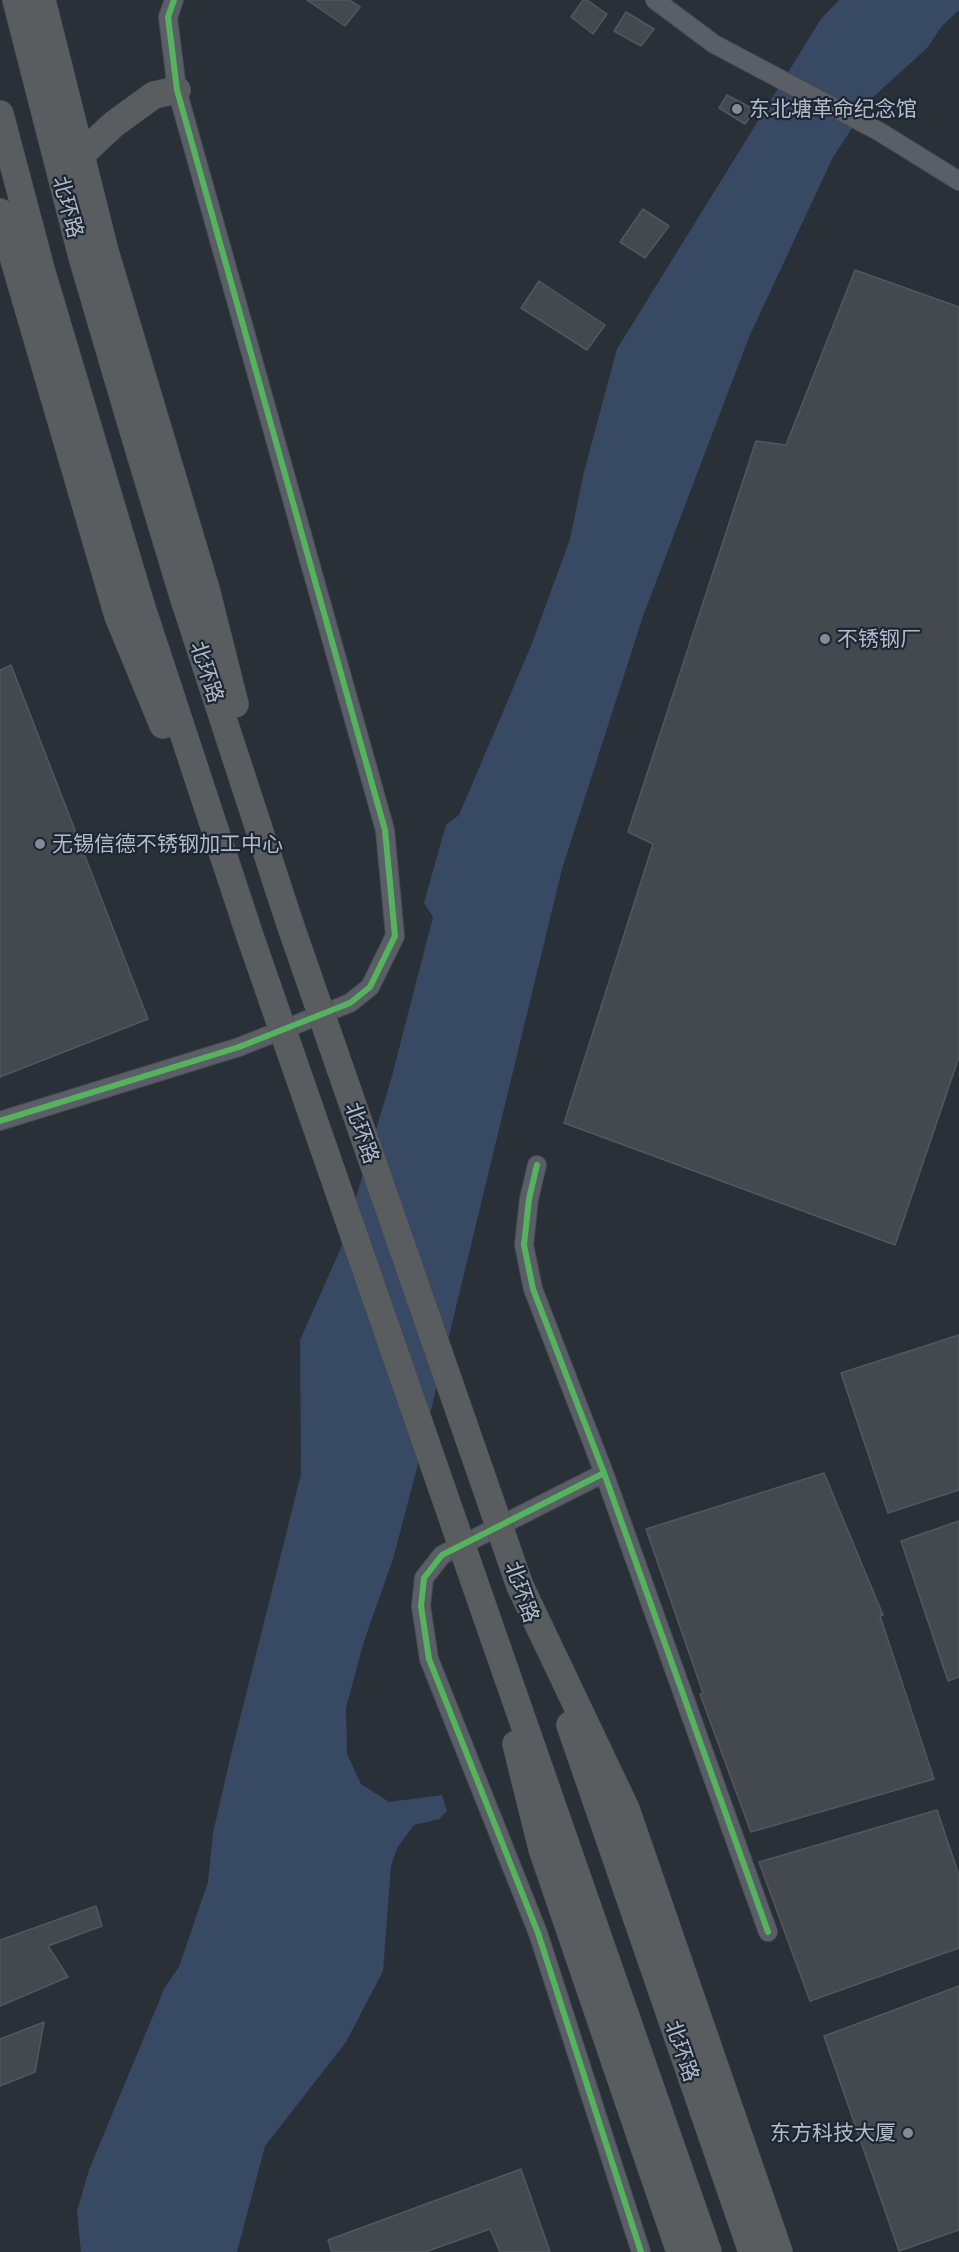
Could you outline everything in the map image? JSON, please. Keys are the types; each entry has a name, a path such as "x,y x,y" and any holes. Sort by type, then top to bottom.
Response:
{"highway":[{"name":"北环路","path":"16,0 60,176 183,596 290,924 752,2252"},
{"path":"42,0 105,251 206,589 290,924"},
{"path":"60,176 80,154 154,95 177,90"},
{"name":"北环路","path":"0,114 9,229 118,616 250,936 708,2252"},
{"path":"520,1586 626,1809 779,2252"},
{"path":"480,1598 542,1849 680,2252"}],"street":[{"path":"0,1121 239,1047 350,1003 370,987 395,936 385,830 177,90 168,17 174,0"},
{"path":"655,0 714,44 880,132 959,181"},
{"path":"537,1165 529,1199 524,1245 533,1289 604,1473 768,1932"},
{"path":"604,1473 442,1555 424,1578 421,1606 429,1659 538,1933 641,2252"}],"water":[{"path":"839,0 959,0 959,10 942,26 927,48 872,98 833,157 749,337 643,616 562,869 417,1468 393,1559 364,1641 346,1708 347,1754 361,1784 389,1802 442,1795 447,1811 439,1819 414,1825 397,1848 391,1866 383,1971 346,2042 265,2146 237,2252 81,2252 77,2211 89,2170 165,1987 179,1967 208,1882 213,1833 301,1474 300,1340 341,1248 392,1076 433,917 424,903 446,825 459,815 531,646 570,539 584,472 617,349 821,19"}],"building":[{"path":"307,0 349,0 360,7 345,26"},
{"path":"583,0 587,0 607,14 593,34 571,17"},
{"path":"626,12 654,29 641,46 614,31"},
{"name":"东北塘革命纪念馆","path":"727,95 755,110 745,124 719,108"},
{"path":"643,209 669,226 645,258 620,242"},
{"name":"不锈钢厂","path":"855,270 959,307 959,1057 895,1245 564,1123 653,844 628,832 756,441 786,445"},
{"path":"539,281 605,325 587,350 521,308"},
{"name":"无锡信德不锈钢加工中心","path":"11,665 148,1019 0,1077 0,670"},
{"path":"959,1335 959,1490 888,1513 841,1373"},
{"path":"824,1473 883,1615 880,1616 934,1779 751,1832 700,1694 703,1693 646,1529"},
{"path":"959,1521 959,1677 948,1681 901,1541"},
{"path":"937,1810 959,1875 959,1948 810,2001 759,1862"},
{"path":"96,1906 102,1926 48,1946 68,1977 0,2006 0,1940"},
{"name":"东方科技大厦","path":"959,1986 959,2230 899,2251 824,2036"},
{"path":"44,2022 35,2072 0,2086 0,2039"},
{"path":"521,2169 550,2252 500,2252 490,2229 425,2252 332,2252 328,2240"}],"cycle path":[{"path":"0,1121 239,1047 350,1003 370,987 395,936 385,830 177,90 168,17 174,0"},
{"path":"537,1165 529,1199 524,1245 533,1289 604,1473 768,1932"},
{"path":"604,1473 442,1555 424,1578 421,1606 429,1659 538,1933 641,2252"}],"place":[{"name":"东北塘革命纪念馆","path":"737,109"},
{"name":"不锈钢厂","path":"825,639"},
{"name":"无锡信德不锈钢加工中心","path":"40,844"},
{"name":"东方科技大厦","path":"908,2133"}]}
